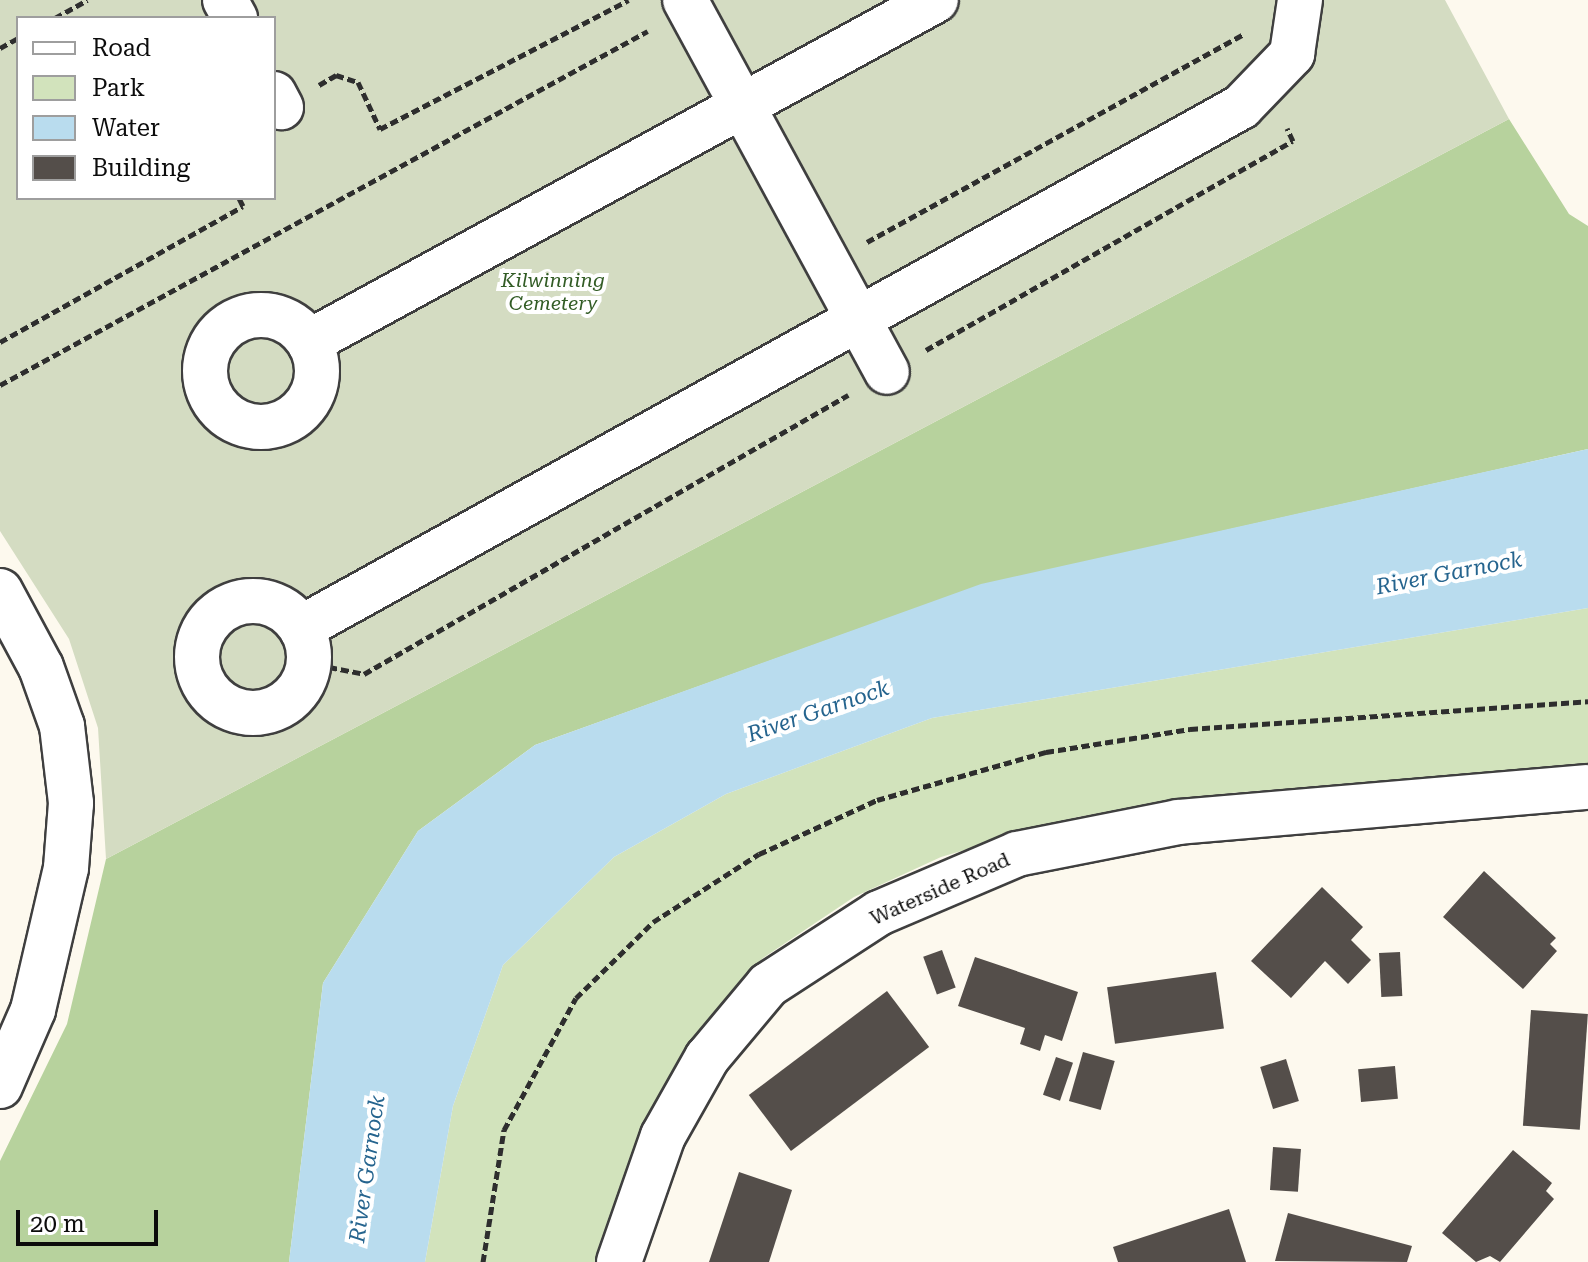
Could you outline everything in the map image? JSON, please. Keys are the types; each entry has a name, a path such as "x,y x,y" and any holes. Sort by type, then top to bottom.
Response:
{"street":[{"path":"309,342 936,0"},
{"path":"305,645 859,321 1266,88 1292,54 1300,1"},
{"path":"688,4 747,103 887,372"},
{"path":"0,591 41,667 62,726 71,803 66,868 40,980 0,1086"},
{"name":"Waterside Road","path":"619,1262 663,1136 707,1058 768,985 879,913 1017,854 1178,822 1588,787"}],"path":[{"path":"59,16 87,0"},
{"path":"278,101 336,75 358,82 380,129 629,0"},
{"path":"829,264 1300,1"},
{"path":"0,385 688,4"},
{"path":"305,645 364,674 1293,141 1266,88"},
{"path":"0,342 243,206 240,200"}],"green space":[{"name":"Kilwinning Cemetery","path":"0,0 1445,0 1509,119 106,859 98,728 69,639 0,531"},
{"path":"1509,119 1569,214 1588,226 1588,449 981,585 535,745 418,831 323,983 289,1262 0,1262 0,1161 67,1024 106,859"},
{"path":"1588,608 1588,765 1231,793 1077,817 941,857 854,897 763,958 694,1036 644,1125 596,1262 425,1262 453,1106 503,965 614,857 726,794 932,718"}],"water":[{"name":"River Garnock","path":"1588,449 1588,608 932,718 726,794 614,857 503,965 453,1106 425,1262 289,1262 323,983 418,831 535,745 981,584"}],"building":[{"path":"1484,871 1556,938 1550,944 1557,951 1523,989 1443,917"},
{"path":"1322,887 1363,927 1351,940 1371,960 1348,984 1325,961 1291,998 1251,961"},
{"path":"942,950 956,988 937,994 923,957"},
{"path":"1400,952 1402,996 1381,997 1379,953"},
{"path":"975,957 1078,992 1062,1041 1045,1035 1040,1051 1020,1044 1025,1028 958,1006"},
{"path":"1216,972 1224,1028 1115,1044 1107,987"},
{"path":"887,991 929,1047 791,1151 749,1095"},
{"path":"1531,1010 1588,1014 1580,1130 1523,1126"},
{"path":"1083,1052 1115,1061 1101,1110 1069,1101"},
{"path":"1056,1057 1073,1063 1060,1101 1043,1095"},
{"path":"1286,1059 1299,1101 1273,1109 1260,1067"},
{"path":"1395,1066 1398,1099 1361,1102 1358,1069"},
{"path":"1273,1147 1301,1149 1298,1192 1270,1190"},
{"path":"1513,1150 1552,1183 1546,1191 1554,1199 1500,1262 1490,1256 1476,1262 1442,1233"},
{"path":"739,1172 792,1190 769,1262 709,1262"},
{"path":"1229,1209 1246,1262 1118,1262 1113,1247"},
{"path":"1288,1213 1412,1246 1407,1262 1275,1261"}]}
